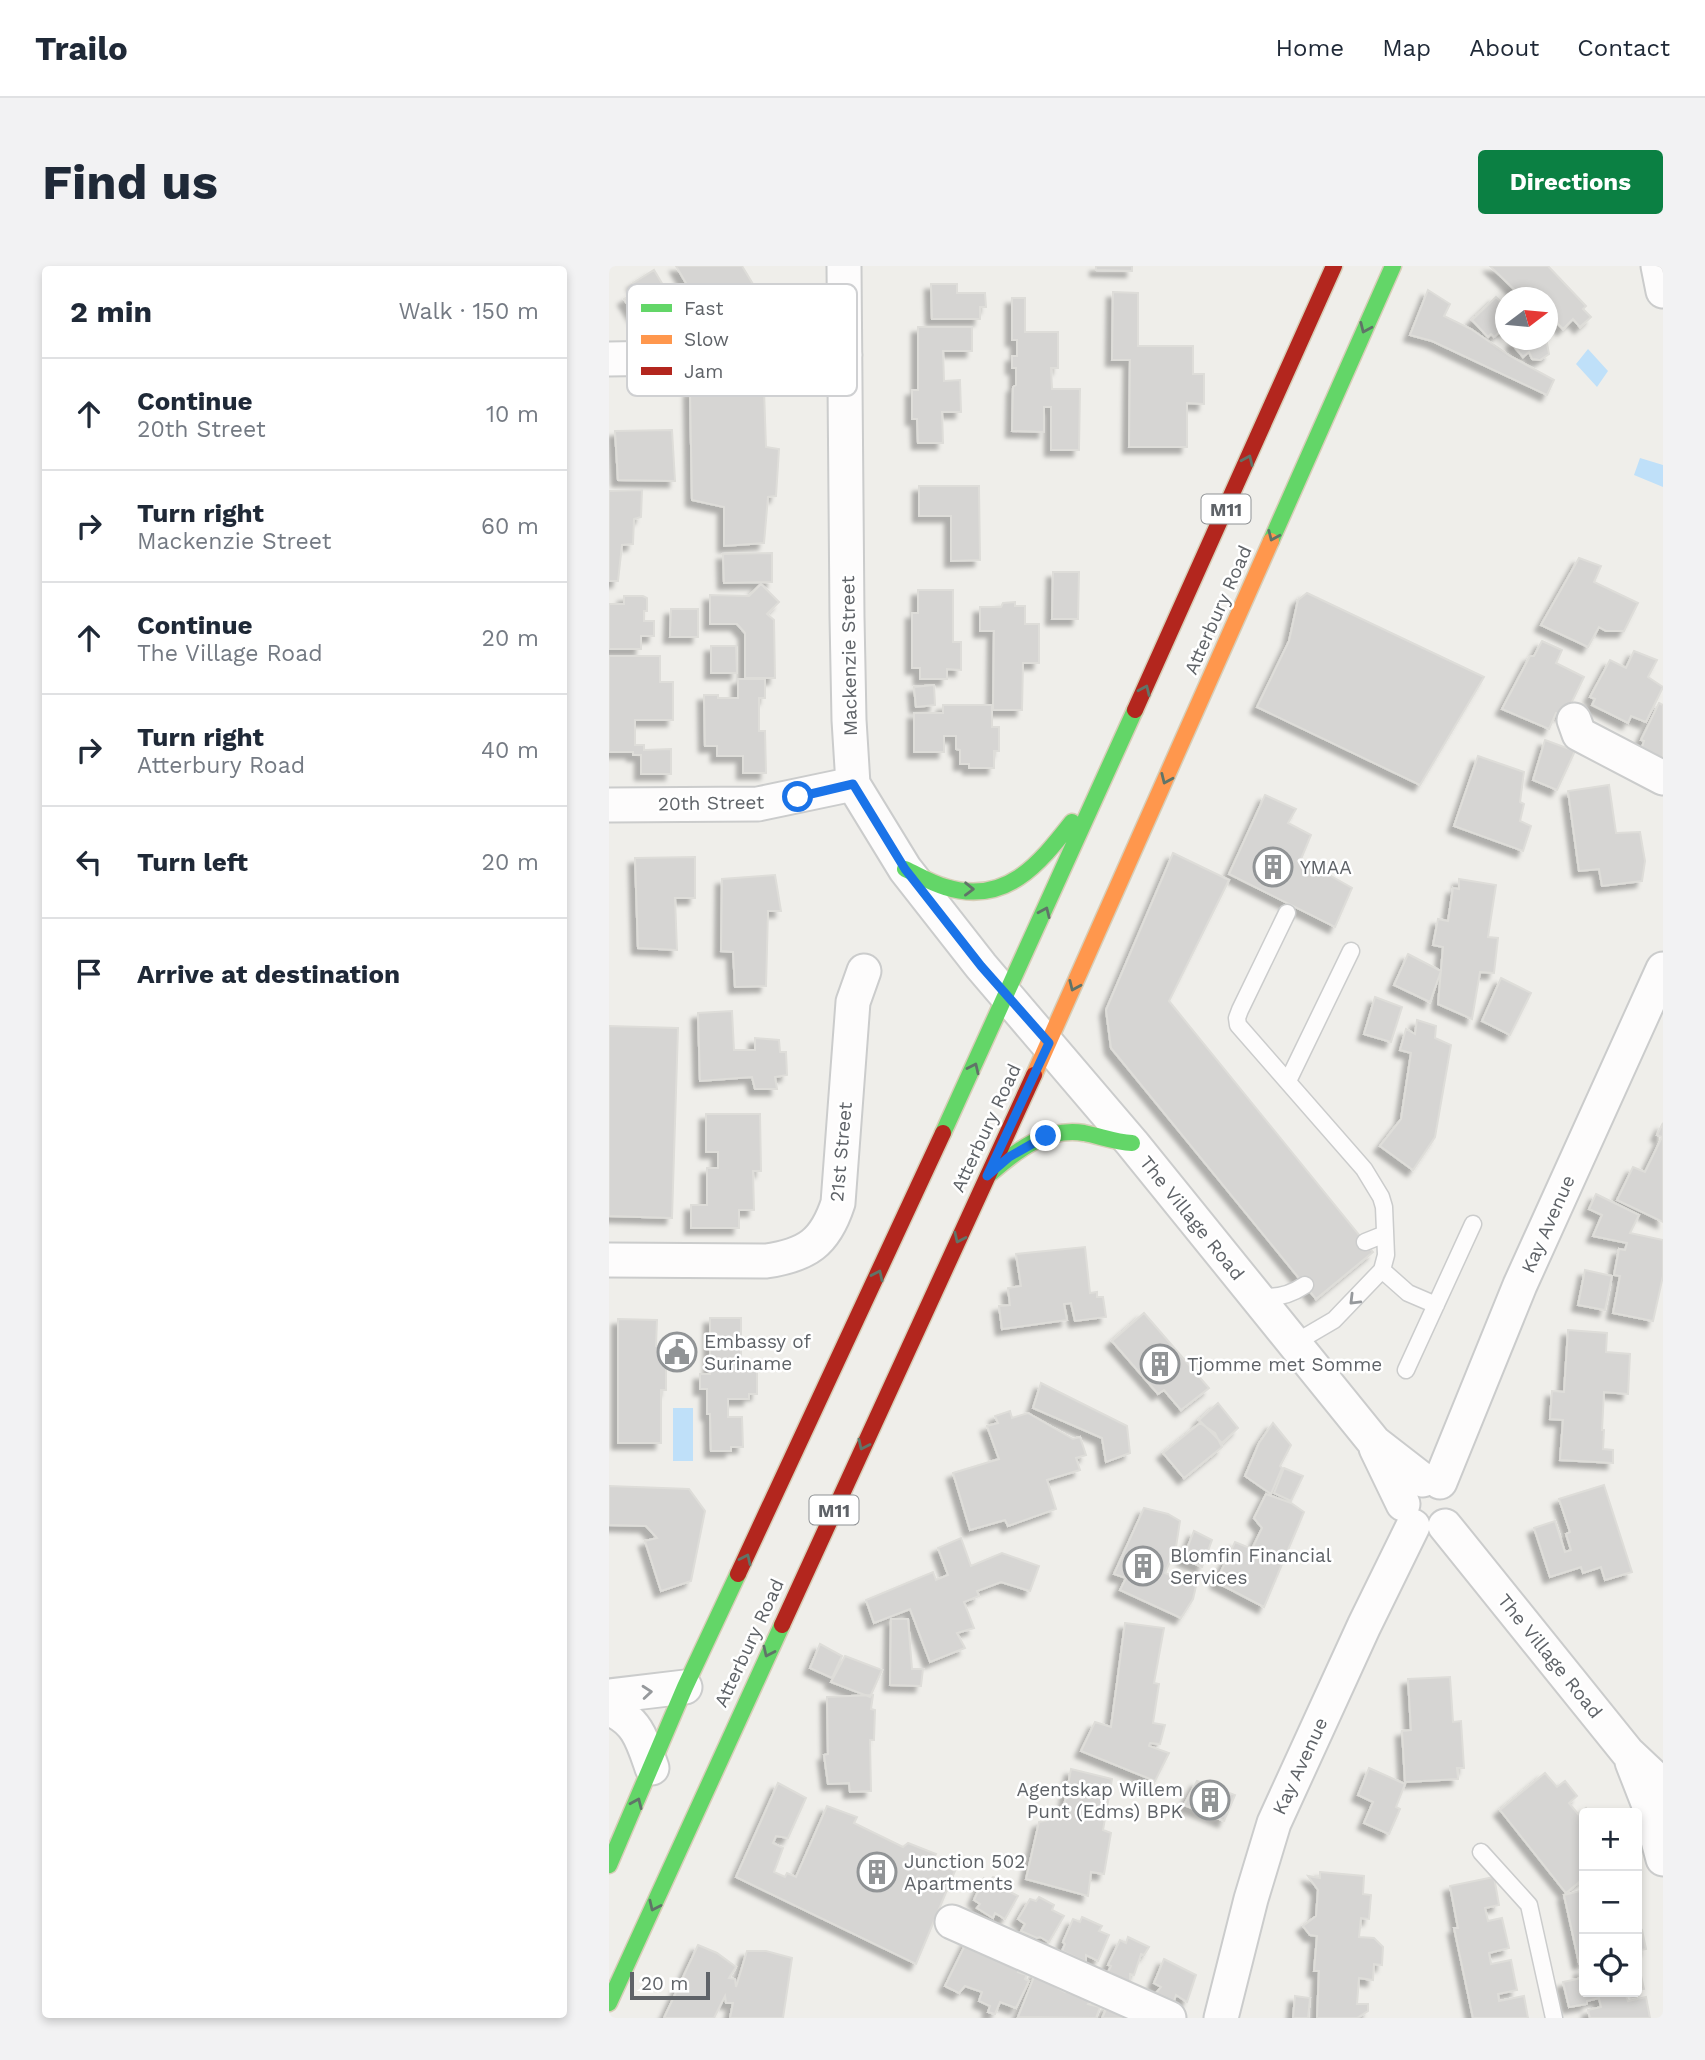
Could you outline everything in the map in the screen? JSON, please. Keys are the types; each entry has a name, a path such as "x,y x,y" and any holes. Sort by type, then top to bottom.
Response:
{"main road":[{"name":"Atterbury Road","path":"609,1865 685,1687 1007,996 1334,266"},
{"name":"Atterbury Road","path":"609,2003 1049,1043 1393,266"},
{"path":"905,869 947,887 963,890 1005,885 1030,871 1048,851 1074,819 1117,753"},
{"path":"987,1176 1009,1157 1046,1136 1080,1132 1120,1143 1132,1143"}],"street":[{"name":"Mackenzie Street","path":"844,266 844,284"},
{"path":"1658,266 1663,291"},
{"path":"609,359 627,359"},
{"name":"Mackenzie Street","path":"845,396 849,720 853,784 905,869 1007,996"},
{"path":"1574,720 1579,734 1663,778"},
{"name":"20th Street","path":"609,805 758,804 853,784"},
{"name":"Kay Avenue","path":"1221,2018 1273,1823 1364,1626 1425,1504 1520,1285 1663,969"},
{"name":"21st Street","path":"609,1260 766,1261 796,1254 820,1240 832,1224 838,1203 853,1002 864,971"},
{"name":"The Village Road","path":"1007,996 1132,1143 1628,1753 1663,1786"},
{"path":"609,1696 685,1687"},
{"path":"609,1709 627,1717 634,1726 641,1736 652,1768"},
{"name":"The Village Road","path":"1628,1753 1648,1802 1663,1859"},
{"path":"952,1922 1169,2018"}],"lane":[{"path":"1287,913 1237,1018 1241,1031 1373,1182 1384,1208 1386,1255 1382,1270 1334,1320 1293,1343"},
{"path":"1287,1081 1351,951"},
{"path":"1406,1370 1473,1224"},
{"path":"1364,1242 1385,1234"},
{"path":"1382,1270 1408,1293 1436,1305"},
{"path":"1253,1294 1268,1298 1284,1296 1305,1285"},
{"path":"1481,1852 1529,1905 1554,2018"}],"water":[{"path":"1588,349 1608,371 1597,387 1576,364"},
{"path":"1640,458 1663,465 1663,487 1634,475"},
{"path":"673,1408 693,1408 693,1461 673,1461"}],"building":[{"path":"676,266 742,266 753,284 687,284"},
{"path":"1096,266 1132,266 1132,271 1096,270"},
{"path":"1490,266 1548,266 1586,306 1583,309 1591,317 1580,327 1573,319 1563,329 1558,324 1558,287 1512,287"},
{"path":"654,270 662,284 634,284"},
{"path":"931,284 957,284 957,293 985,293 986,307 980,307 980,319 932,319"},
{"path":"1428,290 1450,304 1444,316 1471,329 1495,346 1495,350 1501,350 1554,380 1547,395 1432,341 1410,335"},
{"path":"1113,292 1138,293 1138,346 1193,346 1193,374 1204,374 1204,404 1187,403 1187,447 1129,447 1130,360 1112,360"},
{"path":"1012,298 1025,298 1025,332 1058,332 1058,368 1051,368 1052,389 1080,389 1079,450 1051,450 1051,407 1044,407 1044,432 1012,431 1016,368 1012,368 1012,356 1017,356 1017,340 1012,340"},
{"path":"1495,298 1495,336 1491,334 1488,337 1472,320"},
{"path":"918,327 972,327 972,351 943,351 944,381 960,380 961,412 942,412 943,443 918,443 917,419 912,419 912,390 918,390"},
{"path":"1517,350 1548,350 1549,354 1540,360 1532,359 1529,352 1523,357"},
{"path":"690,396 764,396 766,447 779,449 776,496 768,497 764,543 724,546 724,507 692,500"},
{"path":"672,430 675,481 618,480 615,431"},
{"path":"919,486 979,486 980,560 951,561 951,516 919,516"},
{"path":"642,490 641,517 634,519 633,544 622,545 618,581 609,581 609,491"},
{"path":"772,553 772,582 724,583 723,554"},
{"path":"1579,558 1601,566 1594,582 1638,603 1624,631 1606,631 1599,627 1588,647 1541,625"},
{"path":"1053,572 1079,572 1078,619 1052,619"},
{"path":"761,584 779,602 767,614 774,620 775,678 745,678 745,633 737,624 710,624 710,595 749,596"},
{"path":"918,590 953,590 953,642 961,642 961,670 947,669 947,679 920,679 920,668 912,668 912,613 918,613"},
{"path":"1307,593 1484,677 1420,785 1257,707 1289,641 1298,600"},
{"path":"624,596 647,598 644,621 654,621 654,636 641,636 641,649 609,649 609,604 624,604"},
{"path":"1015,602 1015,606 1025,606 1025,624 1039,624 1039,663 1023,663 1022,710 993,710 994,631 980,631 980,607 1001,607 1003,603"},
{"path":"671,609 698,609 698,637 670,637"},
{"path":"1542,641 1562,650 1556,663 1584,677 1566,714 1556,713 1549,729 1502,709 1530,656 1534,656"},
{"path":"711,646 736,646 737,673 711,673"},
{"path":"1634,651 1657,660 1648,677 1663,687 1646,722 1631,716 1628,723 1592,705 1595,699 1590,697 1610,660 1626,668"},
{"path":"609,656 660,656 660,682 673,682 673,720 635,720 635,745 644,745 644,750 671,749 671,774 641,774 641,755 633,755 633,752 609,752"},
{"path":"738,679 765,679 765,698 759,698 759,731 765,731 766,773 743,773 743,756 717,756 717,746 705,746 704,695 738,698"},
{"path":"934,685 935,705 916,707 914,687"},
{"path":"1659,703 1663,705 1663,760 1641,750 1644,741 1641,740"},
{"path":"943,705 992,705 992,727 999,727 999,751 994,751 994,768 969,768 969,764 960,764 956,736 944,736 944,752 914,752 914,713 943,713"},
{"path":"1545,740 1575,751 1557,790 1533,780"},
{"path":"1478,756 1524,772 1520,802 1524,804 1520,821 1531,826 1523,851 1454,826"},
{"path":"1609,785 1616,833 1640,832 1645,861 1642,881 1602,886 1599,869 1579,871 1568,791"},
{"name":"YMAA","path":"1265,795 1296,809 1288,823 1311,835 1301,859 1352,888 1335,927 1229,874"},
{"path":"1173,853 1229,880 1169,1001 1373,1252 1316,1299 1111,1048 1106,1010"},
{"path":"695,857 695,898 675,898 677,950 638,948 635,858"},
{"path":"775,875 781,911 768,911 766,986 735,987 733,952 721,951 722,879"},
{"path":"1459,879 1496,885 1488,937 1498,938 1494,973 1480,972 1472,1019 1438,1004 1443,947 1433,945 1438,919 1448,921 1453,888 1459,889"},
{"path":"1408,954 1441,971 1430,1002 1394,985"},
{"path":"1501,978 1531,993 1510,1035 1482,1021"},
{"path":"1375,997 1402,1007 1391,1042 1364,1034"},
{"path":"732,1011 734,1050 755,1050 755,1038 779,1040 780,1052 786,1052 787,1075 775,1077 777,1089 755,1089 752,1077 700,1081 698,1013"},
{"path":"1417,1020 1436,1026 1435,1038 1451,1045 1435,1137 1413,1170 1380,1146 1401,1119 1411,1053 1400,1050 1406,1029 1415,1034"},
{"path":"609,1026 678,1028 672,1218 609,1216"},
{"path":"706,1114 760,1114 761,1171 753,1171 754,1210 739,1210 739,1228 691,1228 691,1205 707,1205 707,1168 718,1168 718,1152 706,1152"},
{"path":"1663,1123 1663,1222 1617,1200 1633,1167 1645,1172 1662,1137 1657,1135"},
{"path":"1596,1194 1639,1215 1630,1233 1663,1240 1663,1276 1653,1321 1613,1313 1620,1276 1614,1275 1619,1249 1625,1250 1627,1243 1593,1236 1602,1215 1589,1209"},
{"path":"1085,1247 1090,1293 1097,1292 1097,1297 1103,1297 1106,1317 1075,1321 1071,1303 1064,1304 1067,1320 1002,1329 999,1306 1010,1305 1008,1288 1021,1286 1016,1254"},
{"path":"1585,1270 1612,1276 1605,1310 1578,1305"},
{"name":"Tjomme met Somme","path":"1144,1313 1209,1388 1181,1410 1164,1390 1158,1394 1112,1341"},
{"path":"710,1318 741,1318 741,1362 745,1362 745,1370 757,1370 757,1394 749,1394 749,1399 728,1399 728,1417 742,1417 743,1447 731,1447 731,1451 711,1451 707,1389 700,1389 700,1374 710,1374"},
{"path":"618,1319 657,1320 656,1346 666,1346 666,1390 661,1390 661,1443 618,1443"},
{"path":"1568,1330 1607,1333 1606,1352 1630,1354 1628,1394 1604,1392 1603,1449 1613,1450 1613,1463 1560,1460 1563,1420 1550,1419 1552,1391 1564,1392"},
{"path":"1041,1383 1127,1426 1130,1453 1106,1462 1102,1438 1033,1408"},
{"path":"1218,1403 1238,1428 1222,1443 1199,1420"},
{"path":"1010,1411 1012,1418 1028,1413 1073,1439 1080,1437 1086,1455 1076,1458 1080,1470 1047,1480 1056,1509 1008,1526 1005,1520 970,1530 953,1473 999,1459 987,1426 998,1423 995,1416"},
{"path":"1200,1423 1215,1433 1222,1447 1184,1478 1163,1453"},
{"path":"1273,1423 1291,1445 1280,1466 1282,1468 1271,1494 1245,1476 1259,1443"},
{"path":"1284,1468 1303,1476 1291,1501 1274,1493"},
{"path":"1604,1485 1632,1572 1605,1580 1601,1567 1583,1573 1581,1567 1550,1577 1534,1528 1555,1521 1565,1552 1571,1550 1566,1534 1570,1532 1559,1499"},
{"path":"609,1486 689,1489 705,1511 691,1581 661,1591 645,1541 657,1538 646,1526 609,1525"},
{"path":"1266,1494 1291,1503 1304,1512 1264,1607 1216,1582 1235,1542 1252,1549 1262,1528 1254,1518"},
{"name":"Blomfin Financial Services","path":"1144,1508 1168,1514 1180,1521 1176,1547 1165,1573 1196,1586 1193,1599 1181,1618 1120,1590 1126,1578 1114,1574"},
{"path":"1194,1531 1212,1540 1202,1567 1183,1559"},
{"path":"961,1538 971,1566 1002,1553 1039,1566 1030,1591 1001,1582 977,1591 979,1596 964,1602 974,1628 957,1633 965,1648 930,1662 910,1609 874,1623 866,1600 933,1572 936,1580 948,1575 938,1548"},
{"path":"891,1619 908,1619 912,1669 923,1669 921,1686 890,1685"},
{"path":"1125,1623 1164,1628 1154,1683 1159,1684 1153,1723 1165,1725 1160,1744 1150,1743 1149,1746 1169,1753 1155,1781 1081,1751 1095,1722 1111,1727"},
{"path":"820,1644 842,1656 832,1678 810,1668"},
{"path":"845,1656 882,1670 870,1697 831,1682"},
{"path":"1450,1677 1453,1722 1461,1721 1464,1768 1457,1768 1458,1779 1405,1782 1402,1731 1411,1730 1408,1679"},
{"path":"873,1695 871,1709 875,1710 874,1740 870,1740 871,1791 850,1792 849,1783 828,1784 824,1755 828,1754 827,1697"},
{"path":"1369,1768 1405,1784 1396,1807 1400,1809 1389,1834 1364,1823 1373,1802 1358,1795"},
{"path":"1071,1769 1112,1779 1103,1830 1111,1833 1104,1874 1091,1872 1088,1896 1026,1879 1039,1822 1062,1817"},
{"path":"1545,1773 1557,1787 1565,1781 1577,1796 1569,1803 1579,1813 1579,1882 1566,1893 1500,1810"},
{"name":"Agentskap Willem Punt (Edms) BPK","path":"1197,1781 1235,1795 1224,1821 1184,1805"},
{"name":"Junction 502 Apartments","path":"778,1783 806,1798 788,1838 776,1836 773,1843 783,1848 774,1872 785,1877 787,1873 796,1877 827,1806 857,1817 854,1823 903,1847 908,1843 936,1854 932,1861 955,1871 916,1964 736,1877"},
{"path":"1320,1872 1364,1876 1363,1894 1371,1895 1369,1919 1361,1918 1359,1937 1374,1938 1383,1947 1382,1965 1374,1964 1373,1980 1359,1978 1357,2004 1368,2004 1368,2011 1357,2018 1317,2018 1319,1971 1314,1971 1317,1936 1310,1935 1303,1926 1316,1916 1318,1890 1308,1876 1320,1878"},
{"path":"993,1877 1008,1884 1006,1890 1018,1896 1005,1919 995,1913 993,1918 977,1908 980,1904 974,1900 984,1878 990,1880"},
{"path":"1494,1877 1499,1905 1485,1908 1488,1921 1502,1918 1509,1948 1489,1953 1491,1964 1511,1960 1517,1990 1498,1994 1499,2001 1524,1996 1528,2018 1473,2018 1454,1928 1458,1928 1450,1886"},
{"path":"1579,1891 1579,1963 1564,1895"},
{"path":"1039,1897 1054,1905 1052,1910 1064,1916 1049,1942 1021,1931 1025,1924 1018,1919 1030,1899 1036,1901"},
{"path":"1082,1917 1102,1926 1099,1931 1109,1935 1098,1961 1086,1955 1086,1962 1062,1951 1073,1919 1080,1922"},
{"path":"1642,1930 1646,1949 1642,1950"},
{"path":"1128,1937 1149,1947 1144,1955 1141,1954 1134,1975 1130,1974 1130,1983 1108,1972 1111,1966 1108,1965 1120,1940 1126,1943"},
{"path":"968,1939 994,1959 998,1953 1021,1963 1018,1972 1027,1975 1025,1979 1029,1981 1016,2008 1000,2002 995,2014 988,2012 990,2006 979,2001 982,1992 965,1986 959,1993 945,1986"},
{"path":"698,1945 717,1953 736,1967 729,1978 735,1979 736,1987 747,1951 766,1951 792,1958 783,2018 730,2018 733,2003 726,2003 725,1996 714,2018 664,2018"},
{"path":"1164,1959 1196,1975 1187,2002 1176,1995 1174,2001 1156,1993 1161,1987 1154,1983"},
{"path":"1036,1972 1061,1983 1056,1987 1065,1992 1070,1986 1092,1996 1088,2004 1100,2007 1096,2018 1018,2017"},
{"path":"1579,1979 1579,1997 1626,1997 1628,2001 1646,1997 1650,2018 1590,2018 1588,2010 1601,2007 1599,1998 1587,2001 1587,2004 1569,2007 1563,1982"},
{"path":"1295,1996 1310,1998 1308,2018 1293,2018"},
{"path":"1108,2005 1136,2018 1102,2018"}],"traffic: fast":[{"path":"1271,541 1393,266"},
{"path":"943,1133 1135,710"},
{"path":"905,869 945,887 986,891 1003,886 1033,866 1072,822"},
{"path":"991,1173 1033,1142 1058,1133 1084,1133 1132,1143"},
{"path":"609,1865 685,1687 738,1574"},
{"path":"609,2003 782,1625"}],"traffic: slow":[{"path":"1034,1075 1271,541"}],"traffic: jam":[{"path":"1135,710 1334,266"},
{"path":"782,1625 1034,1075"},
{"path":"738,1574 943,1133"}],"place":[{"name":"YMAA","path":"1273,867"},
{"name":"Embassy of Suriname","path":"677,1352"},
{"name":"Tjomme met Somme","path":"1160,1364"},
{"name":"Blomfin Financial Services","path":"1143,1566"},
{"name":"Agentskap Willem Punt (Edms) BPK","path":"1210,1800"},
{"name":"Junction 502 Apartments","path":"877,1872"}],"route":[{"path":"798,797 853,784 905,869 981,966 1049,1043 987,1176 1025,1146 1046,1136"}]}
